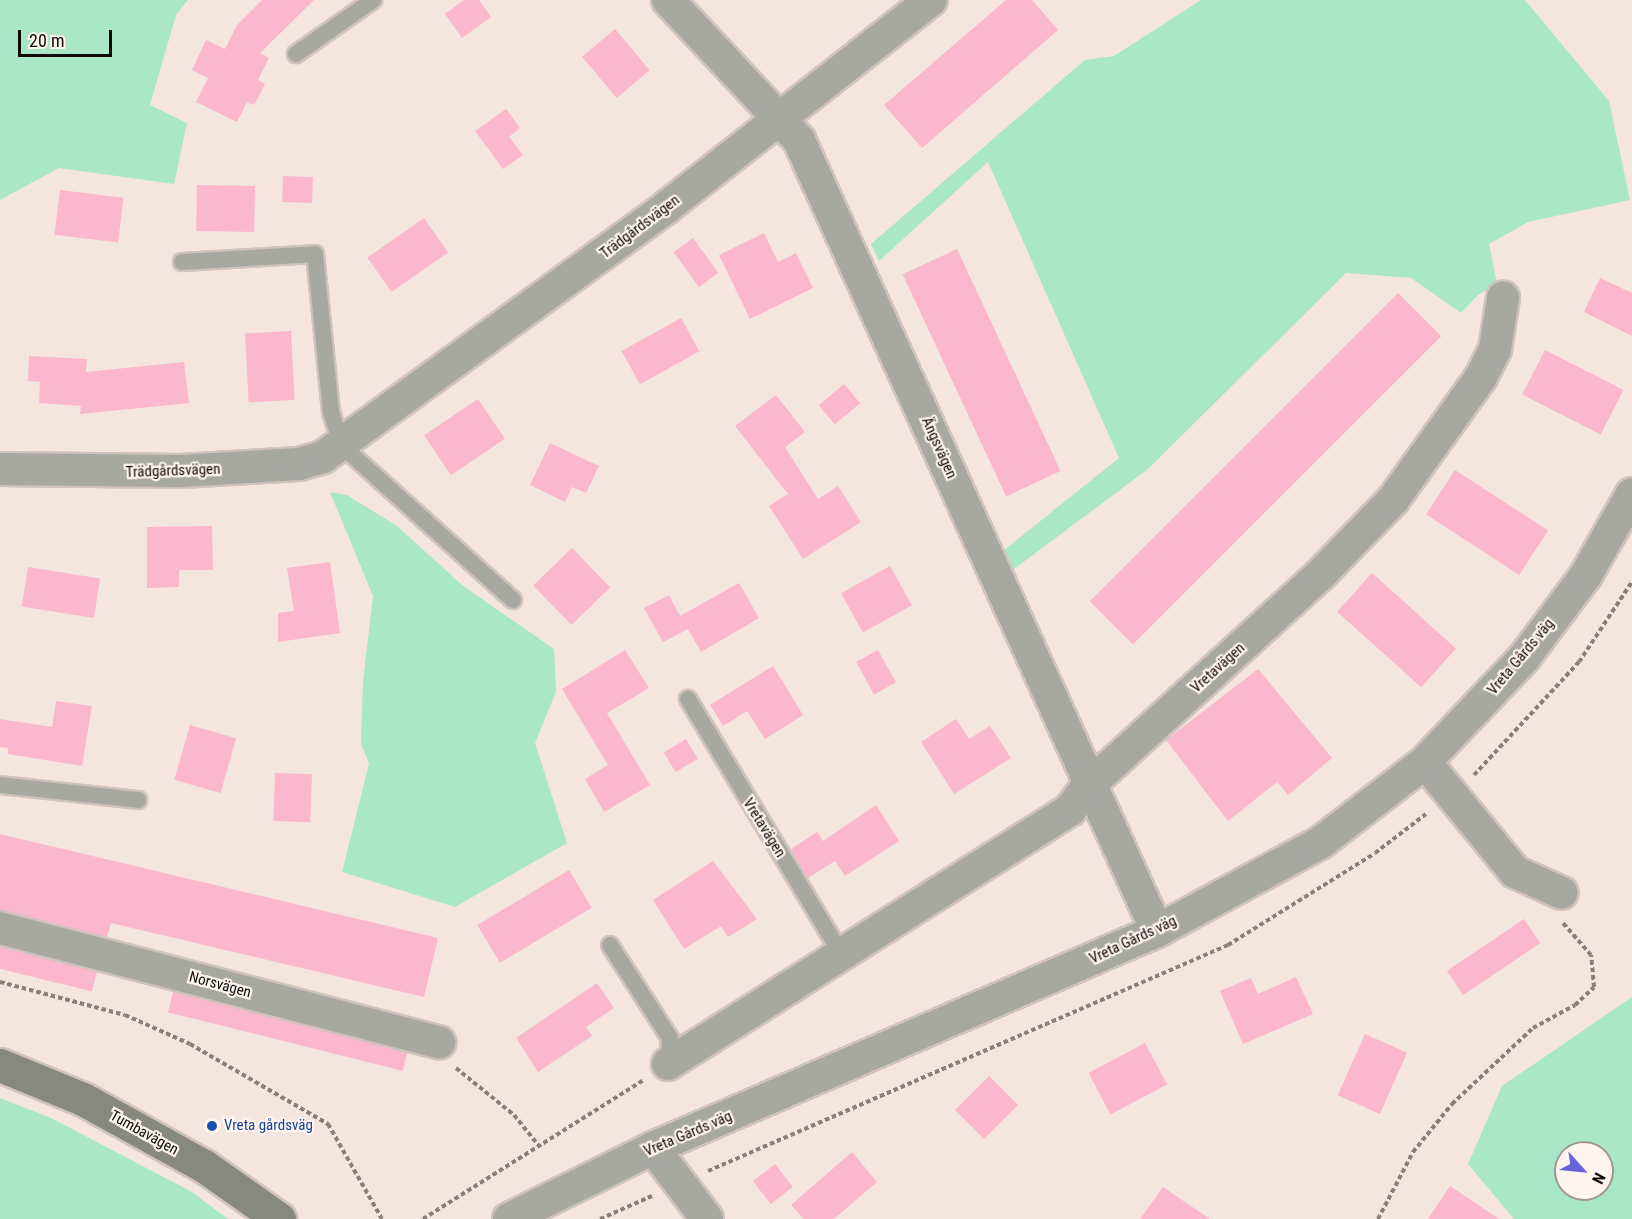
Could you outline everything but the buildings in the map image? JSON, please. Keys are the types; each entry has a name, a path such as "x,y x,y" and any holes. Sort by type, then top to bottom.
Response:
{"main road":[{"name":"Tumbavägen","path":"0,1065 83,1099 204,1166 279,1219"}],"street":[{"name":"Ängsvägen","path":"668,0 782,118 799,140 1074,746 1088,787 1157,931"},
{"name":"Trädgårdsvägen","path":"0,469 127,473 299,464 342,446 782,118 931,0"},
{"name":"Vretavägen","path":"668,1064 1070,810 1088,787 1322,573 1393,500 1481,377 1495,349 1503,298"},
{"name":"Vreta Gårds väg","path":"509,1219 653,1148 1157,931 1320,843 1425,762 1524,658 1586,575 1632,494"},
{"path":"1425,762 1515,872 1562,893"},
{"name":"Norsvägen","path":"0,927 439,1042"},
{"path":"653,1148 707,1219"}],"lane":[{"path":"296,54 373,0"},
{"path":"182,262 315,254 331,412 342,446 513,600"},
{"name":"Vretavägen","path":"687,699 842,955"},
{"path":"0,785 138,800"},
{"path":"610,945 670,1038 668,1064"}],"path":[{"path":"1378,1219 1413,1152 1452,1104 1533,1028 1575,1005 1594,987 1591,956 1552,911 1562,893"},
{"path":"0,982 125,1015 190,1044 328,1124 382,1219"},
{"path":"439,1042 453,1065 514,1115 538,1145"},
{"path":"423,1219 668,1064"}],"green space":[{"path":"0,0 188,0 176,15 150,105 187,123 174,184 59,168 0,200"},
{"path":"1201,0 1525,0 1609,101 1630,200 1528,222 1489,244 1497,283 1478,295 1461,313 1411,278 1346,273 1148,469 1010,572 1003,551 1119,458 988,162 879,261 871,244 1085,60 1114,56"},
{"path":"330,492 347,495 397,526 462,585 554,649 556,692 535,743 567,843 455,907 342,872 369,763 361,744 363,681 373,596"},
{"path":"1632,997 1632,1219 1514,1219 1468,1164 1502,1086"},
{"path":"0,1098 51,1118 192,1192 228,1219 0,1219"}],"place":[{"name":"Vreta gårdsväg","path":"212,1126"}]}
